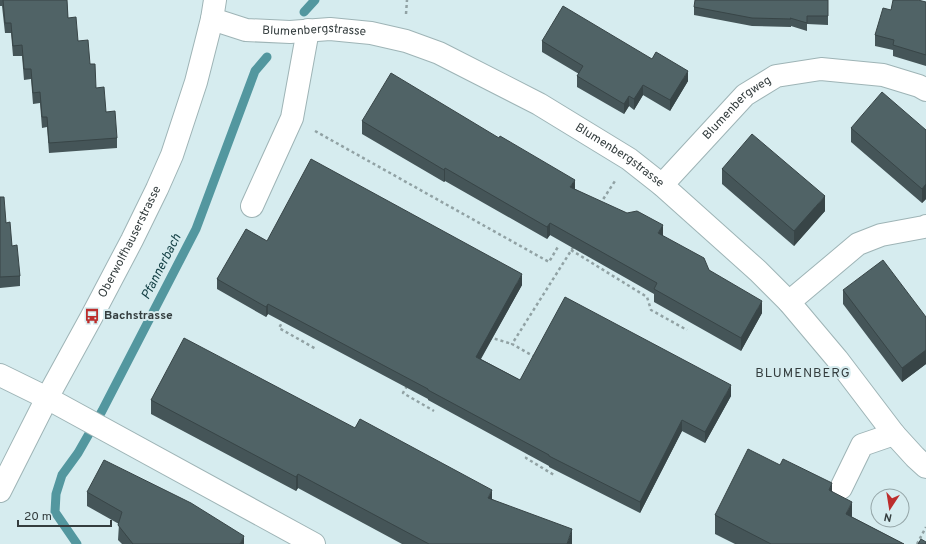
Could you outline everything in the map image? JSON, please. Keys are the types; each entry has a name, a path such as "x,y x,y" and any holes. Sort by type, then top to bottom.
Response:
{"street":[{"name":"Blumenbergstrasse","path":"214,9 246,30 299,31 330,29 371,33 406,41 439,53 539,104 629,159 662,185 758,271 789,302 837,359 894,434 926,467"},
{"name":"Oberwolfhauserstrasse","path":"0,491 47,398 132,240 157,189 172,155 196,82 214,9"},
{"path":"252,206 292,118 299,31"},
{"name":"Blumenbergweg","path":"662,185 745,95 776,76 821,69 883,75 919,86 926,90"},
{"path":"789,302 858,244 881,235 926,226"},
{"path":"0,375 47,398 314,544"},
{"path":"841,488 862,445 894,434"}],"path":[{"path":"292,118 549,262 559,245"},
{"path":"600,205 629,159"},
{"path":"512,344 575,244"},
{"path":"571,250 647,297 651,310 687,330"},
{"path":"286,314 279,328 316,349"},
{"path":"487,337 512,344 539,358"},
{"path":"410,380 403,393 434,411"},
{"path":"530,451 526,458 554,475"},
{"path":"917,544 926,527"}],"building":[{"path":"3,0 67,0 68,18 76,17 78,41 88,40 90,64 95,64 96,88 104,87 106,112 115,111 117,138 49,143 47,117 42,117 40,92 33,93 31,69 24,69 22,45 13,46 11,23 5,23"},
{"path":"695,0 828,0 828,16 807,16 807,23 790,18 791,19 752,18 694,7"},
{"path":"893,0 918,0 926,2 926,55 893,45 894,40 875,35 883,8 891,10"},
{"path":"563,6 652,59 656,52 688,71 670,100 643,85 634,99 629,96 624,104 577,76 583,66 542,41"},
{"path":"391,73 499,138 500,136 575,180 570,187 627,213 637,211 663,225 658,233 704,258 709,270 762,301 741,338 654,289 657,283 550,223 547,227 445,168 444,170 362,121"},
{"path":"882,92 926,130 926,184 922,189 851,128"},
{"path":"752,134 825,196 794,231 722,169"},
{"path":"311,159 522,274 476,357 520,380 565,297 731,385 705,432 682,420 640,502 549,456 428,389 268,304 266,307 217,279 246,229 267,241"},
{"path":"0,197 4,197 6,223 10,222 12,246 17,245 20,276 0,277"},
{"path":"883,260 926,317 926,350 902,368 843,290"},
{"path":"184,338 355,428 360,419 492,490 488,498 572,529 567,544 429,544 298,474 296,477 151,400"},
{"path":"748,449 780,465 783,459 832,483 829,490 852,502 846,514 870,526 870,528 873,528 904,544 771,544 715,515"},
{"path":"104,460 191,503 244,536 240,544 133,544 118,525 122,512 87,492"},
{"path":"921,539 926,542 926,544 918,544"}],"waterway":[{"name":"Pfannerbach","path":"304,12 315,0"},
{"name":"Pfannerbach","path":"77,544 55,512 56,494 62,475 78,453 102,411 196,229 255,71 267,57"}],"place":[{"name":"Bachstrasse","path":"92,316"}],"district":[{"name":"BLUMENBERG","path":"803,374"}]}
